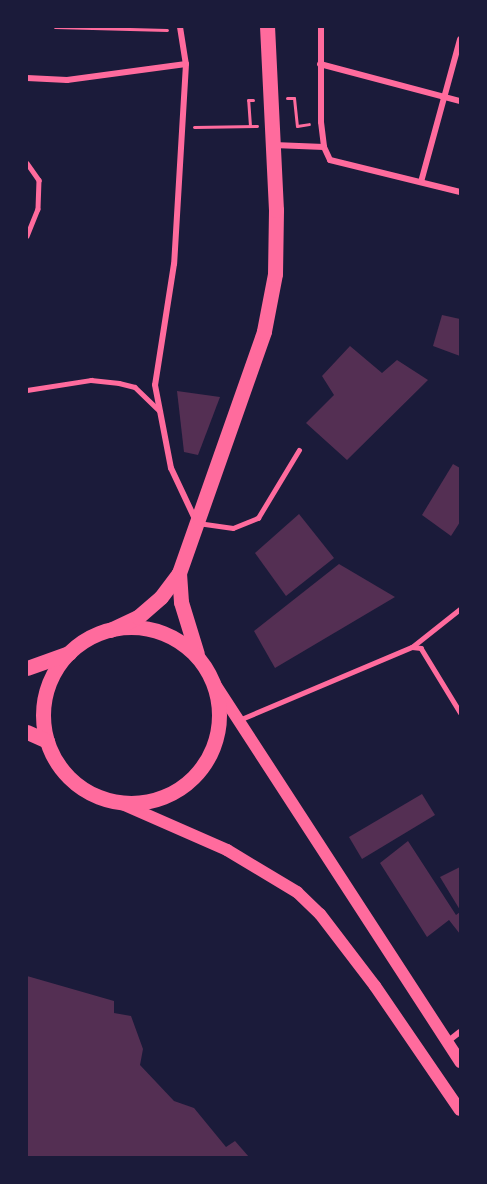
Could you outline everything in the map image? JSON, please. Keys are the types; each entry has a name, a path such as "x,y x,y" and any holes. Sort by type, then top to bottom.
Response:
{"main road":[{"path":"267,27 273,126 275,274 264,331 179,573 161,597 138,616 87,639 69,653 54,672 46,694 43,718 47,741 57,763 78,786 95,796 120,803 227,850 297,892 320,914 375,986 460,1110"},
{"path":"179,573 183,612 198,658 460,1060"},
{"path":"110,630 134,627 158,631 180,642 198,658"},
{"path":"27,668 69,653"},
{"path":"120,803 147,802 172,793 193,777 209,756 218,730 219,704 211,678"},
{"path":"27,732 47,741"}],"street":[{"path":"321,27 321,122 324,147 330,159 460,192"},
{"path":"181,29 186,64 174,264 155,385 171,468 196,523"},
{"path":"421,182 460,39"},
{"path":"27,78 68,80 186,64"},
{"path":"320,64 460,101"},
{"path":"273,145 324,147"},
{"path":"447,1042 460,1032"}],"lane":[{"path":"27,163 36,172 39,199 27,236"},
{"path":"27,390 92,381 119,383 135,387 160,411"},
{"path":"196,523 232,528 258,518 299,450"},
{"path":"239,720 412,647 460,609"},
{"path":"412,647 421,648 460,712"}],"path":[{"path":"55,27 181,29"},
{"path":"294,98 297,126 321,122"},
{"path":"248,100 250,126"},
{"path":"183,127 273,126"}],"building":[{"path":"442,315 460,319 460,356 433,346"},
{"path":"350,346 382,373 397,360 428,380 347,460 306,423 334,395 322,376"},
{"path":"177,391 220,397 198,455 184,452"},
{"path":"453,464 460,468 460,522 451,536 422,515"},
{"path":"299,514 334,558 286,596 255,553"},
{"path":"339,564 395,597 275,668 254,631"},
{"path":"422,794 435,815 362,859 349,837"},
{"path":"408,841 456,915 460,912 460,934 449,920 427,937 380,863"},
{"path":"460,867 460,910 440,877"},
{"path":"27,976 114,1001 114,1013 131,1016 143,1049 140,1065 174,1101 194,1108 226,1147 235,1141 249,1157 27,1157"}]}
